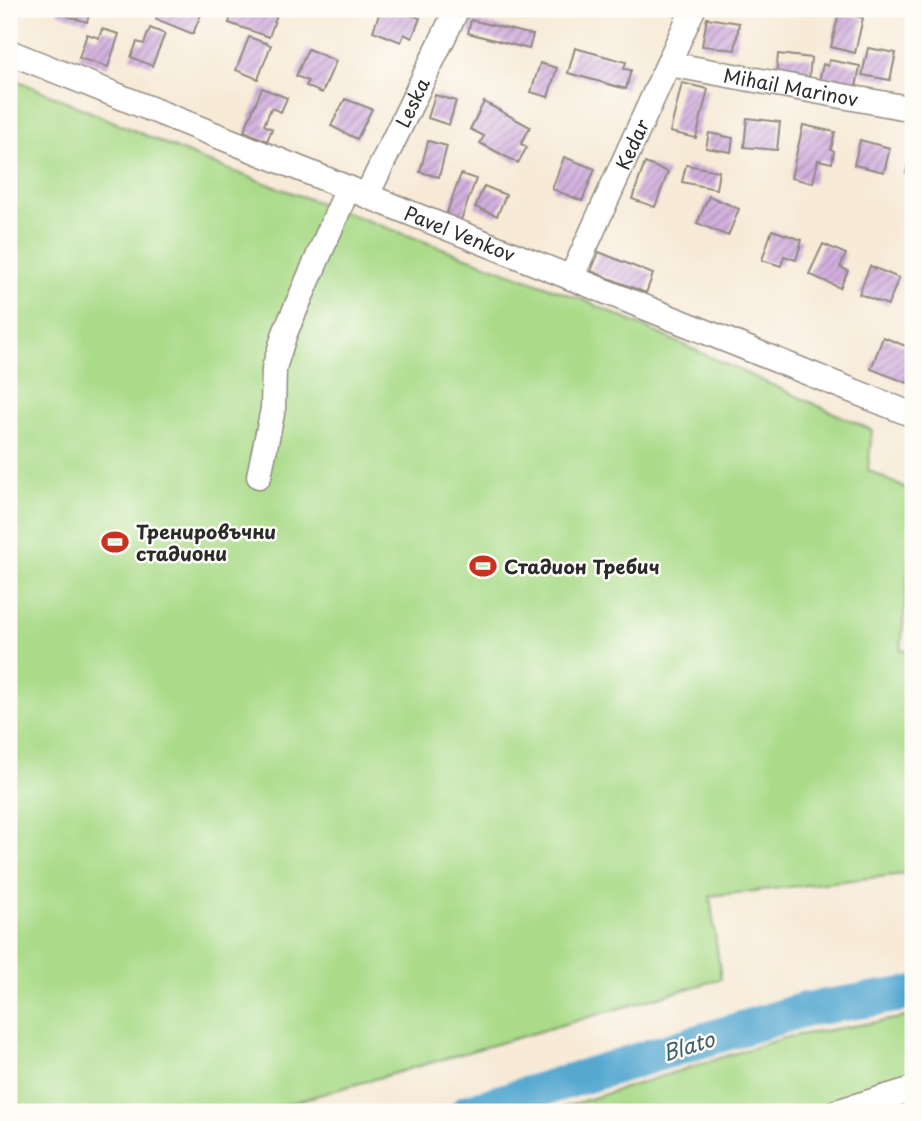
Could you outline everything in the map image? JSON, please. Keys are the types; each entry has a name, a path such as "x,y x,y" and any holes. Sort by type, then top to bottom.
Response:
{"street":[{"name":"Leska","path":"259,476 273,409 274,368 285,333 357,192 457,9"},
{"name":"Kedar","path":"571,278 693,9"},
{"name":"Pavel Venkov","path":"9,52 913,415"},
{"name":"Mihail Marinov","path":"669,64 913,109"},
{"path":"836,1112 913,1089"}],"green space":[{"path":"9,77 203,160 586,301 872,430 868,470 913,492 901,650 913,651 913,873 710,896 721,979 260,1112 9,1112"},
{"path":"913,1016 913,1093 840,1112 548,1112 787,1037"}],"building":[{"path":"58,9 91,9 87,22 57,13"},
{"path":"150,9 203,9 193,34 156,19 158,12"},
{"path":"233,9 279,9 269,37 229,23"},
{"path":"381,9 414,9 411,15 420,18 412,38 404,34 401,42 373,31"},
{"path":"839,12 863,18 855,53 831,47"},
{"path":"707,18 739,23 735,50 702,46"},
{"path":"471,20 533,35 529,49 468,33"},
{"path":"150,28 165,34 152,66 131,57 137,42 144,44"},
{"path":"102,29 119,34 108,67 79,58 87,34 99,38"},
{"path":"249,37 271,45 258,79 236,70"},
{"path":"575,48 626,62 624,69 631,70 626,89 568,73"},
{"path":"868,48 896,53 890,80 862,75"},
{"path":"308,49 336,61 322,93 306,86 308,81 296,76"},
{"path":"778,54 811,58 809,80 776,76"},
{"path":"829,60 860,66 856,88 819,82 823,64 828,66"},
{"path":"540,63 557,68 548,97 531,92"},
{"path":"682,83 708,89 696,138 670,132"},
{"path":"262,88 287,98 281,112 271,108 264,125 272,129 267,141 244,131"},
{"path":"435,95 456,101 449,125 428,118"},
{"path":"345,99 372,109 357,139 331,126"},
{"path":"484,102 530,127 521,144 527,147 518,163 480,143 484,136 470,129"},
{"path":"747,118 780,122 777,150 744,147"},
{"path":"803,125 835,132 831,149 834,151 832,163 818,160 813,183 791,178"},
{"path":"709,133 733,138 731,152 706,148"},
{"path":"913,139 913,175 906,173"},
{"path":"860,140 890,148 884,172 854,165"},
{"path":"428,141 447,146 439,177 420,172"},
{"path":"564,157 595,169 582,201 552,189"},
{"path":"645,163 668,172 655,207 632,199"},
{"path":"686,165 719,171 716,189 682,182"},
{"path":"461,174 476,179 461,220 446,215"},
{"path":"484,186 506,195 497,216 475,207"},
{"path":"709,196 739,209 728,236 697,223"},
{"path":"772,230 802,240 796,260 784,256 781,266 762,260"},
{"path":"823,244 846,254 840,267 848,271 840,288 809,274"},
{"path":"599,252 653,274 646,293 591,271"},
{"path":"870,266 899,278 888,305 859,294"},
{"path":"883,337 913,349 913,385 871,369"}],"waterway":[{"name":"Blato","path":"467,1112 803,1010 913,993"}],"place":[{"name":"Тренировъчни стадиони","path":"115,542"},
{"name":"Стадион Требич","path":"483,566"}]}
